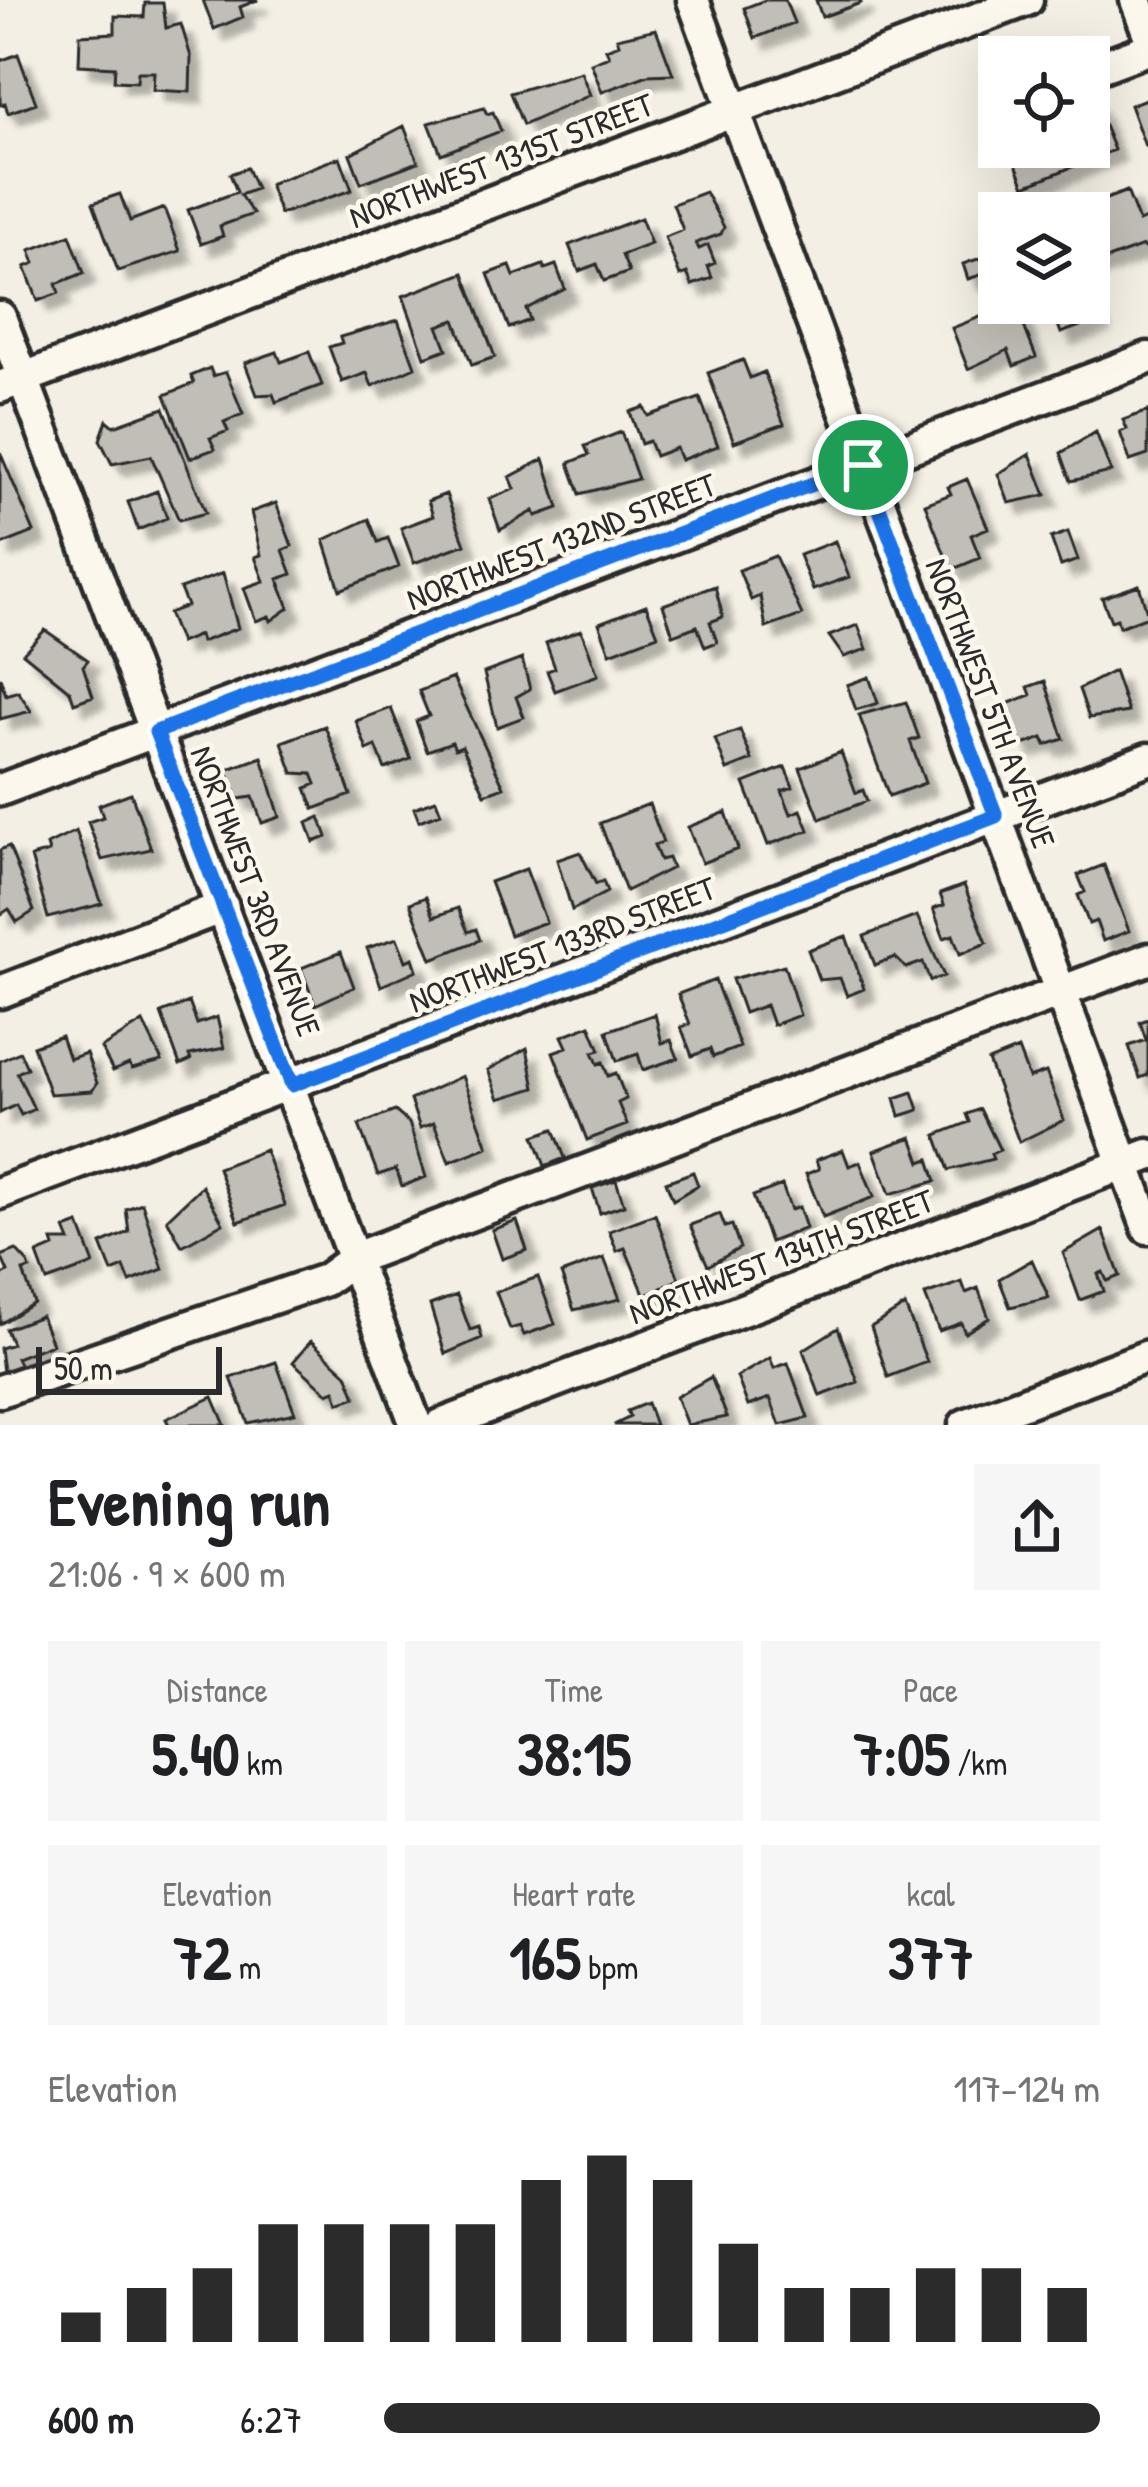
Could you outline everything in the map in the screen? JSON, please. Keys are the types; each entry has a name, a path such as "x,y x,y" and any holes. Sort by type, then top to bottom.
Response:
{"street":[{"name":"NORTHWEST 5TH AVENUE","path":"693,0 1060,992 1136,1160 1148,1228"},
{"name":"NORTHWEST 131ST STREET","path":"11,383 1027,0"},
{"path":"1136,0 1148,32"},
{"path":"1110,63 1148,49"},
{"name":"NORTHWEST 3RD AVENUE","path":"0,317 11,383 156,732 416,1425"},
{"name":"NORTHWEST 132ND STREET","path":"0,790 1148,358"},
{"name":"NORTHWEST 133RD STREET","path":"0,1193 1148,759"},
{"path":"0,992 223,907"},
{"path":"0,1391 325,1280 355,1258 1148,959"},
{"name":"NORTHWEST 134TH STREET","path":"441,1425 1136,1160"},
{"path":"964,1425 1148,1356"}],"building":[{"path":"203,0 258,0 240,7 243,17 214,29"},
{"path":"765,0 785,0 794,23 755,38 744,8"},
{"path":"816,0 860,0 861,3 822,17"},
{"path":"145,3 163,3 166,28 181,24 191,57 190,92 153,90 154,72 138,72 137,82 114,81 115,67 79,65 80,35 115,33 115,16 144,17"},
{"path":"656,29 673,74 648,75 602,92 591,63 609,56 606,49 619,44 617,38"},
{"path":"18,54 36,103 8,113 5,103 0,105 0,61"},
{"path":"581,72 590,95 523,125 510,93"},
{"path":"1148,98 1148,145 1145,146 1130,105"},
{"path":"484,108 487,114 493,112 501,131 441,154 429,123"},
{"path":"404,126 418,162 361,183 350,154"},
{"path":"340,157 352,190 280,214 269,184"},
{"path":"247,168 256,189 240,195 253,214 220,226 223,236 201,244 188,210 237,192 230,174"},
{"path":"1018,168 1070,168 1025,186"},
{"path":"1127,191 1139,222 1148,218 1148,251 1143,246 1110,258 1110,197"},
{"path":"705,192 724,227 721,234 696,243 699,249 708,245 715,263 708,266 712,278 692,285 687,273 680,276 665,237 683,230 673,204"},
{"path":"120,194 130,221 164,208 180,251 118,271 93,203"},
{"path":"641,218 651,244 622,255 629,272 604,281 597,264 579,271 569,245"},
{"path":"70,235 84,273 56,284 59,293 38,301 25,267 35,263 30,250"},
{"path":"978,259 978,276 968,279 963,264"},
{"path":"543,265 545,269 556,265 565,289 526,309 530,320 509,328 488,274 510,266 514,276"},
{"path":"464,273 495,357 472,365 455,320 438,326 447,349 425,357 403,296"},
{"path":"978,318 978,324 1023,324 1036,357 1014,366 1008,350 968,369 952,328"},
{"path":"398,320 415,367 372,386 367,373 342,382 329,347 342,343 340,337"},
{"path":"1058,324 1085,324 1061,333"},
{"path":"277,352 281,362 309,352 322,385 276,402 273,394 257,395 245,363"},
{"path":"743,360 750,378 764,372 784,424 734,442 708,373"},
{"path":"210,368 213,376 226,372 243,414 224,422 228,431 210,438 215,449 190,458 165,395 194,383 191,376"},
{"path":"700,398 718,446 681,460 676,448 655,456 649,441 641,444 630,412 644,407 648,416"},
{"path":"164,408 206,513 179,520 151,456 112,464 100,440 107,420 114,426"},
{"path":"1148,411 1148,455 1130,461 1120,432 1127,429 1123,420"},
{"path":"621,432 638,479 580,494 569,463 589,455 585,446"},
{"path":"1096,432 1111,472 1071,481 1061,453"},
{"path":"0,452 34,532 1,545 0,543"},
{"path":"1030,454 1046,495 1009,503 998,474"},
{"path":"544,459 559,508 536,516 534,511 500,530 489,499 515,489 510,477"},
{"path":"967,479 988,528 971,535 980,558 951,570 925,504 951,494 948,487"},
{"path":"157,491 167,518 138,530 128,502"},
{"path":"446,494 465,544 414,563 401,528 433,516 428,501"},
{"path":"276,503 292,546 283,550 292,574 278,579 289,608 271,621 269,616 256,621 244,588 264,581 255,557 261,555 251,512"},
{"path":"369,519 378,542 388,538 399,567 340,590 324,540"},
{"path":"1068,532 1078,560 1061,566 1051,538"},
{"path":"835,541 849,577 813,590 799,555"},
{"path":"775,556 802,615 766,628 760,596 751,600 739,570"},
{"path":"223,573 238,628 201,642 199,635 180,643 168,613 187,606 180,589"},
{"path":"1139,585 1148,616 1119,627 1117,619 1111,621 1102,598"},
{"path":"715,586 723,617 710,622 717,642 705,647 697,626 673,635 663,605"},
{"path":"646,605 658,635 610,653 599,623"},
{"path":"858,625 867,649 844,657 829,636"},
{"path":"45,630 88,660 83,666 93,696 74,703 70,691 23,653"},
{"path":"581,630 598,675 555,691 547,671 555,668 546,643"},
{"path":"522,659 530,689 516,697 524,717 497,727 484,673"},
{"path":"1114,671 1128,712 1089,718 1079,689"},
{"path":"0,677 6,695 18,691 31,711 0,719"},
{"path":"869,677 878,703 856,710 847,685"},
{"path":"453,678 504,787 485,794 462,746 455,749 452,742 427,751 416,721 429,716 419,691"},
{"path":"1045,681 1064,739 1046,745 1043,738 1020,746 1004,705 1031,695 1028,687"},
{"path":"906,702 919,738 910,741 925,783 889,796 859,715"},
{"path":"391,708 411,759 385,769 376,746 367,750 356,721"},
{"path":"325,726 351,795 314,809 306,788 316,784 312,774 293,773 282,742"},
{"path":"740,730 752,760 727,770 715,739"},
{"path":"841,752 856,793 863,790 867,801 820,819 800,768"},
{"path":"262,757 280,817 262,823 253,797 238,799 226,770"},
{"path":"785,767 793,787 782,791 791,814 801,810 809,830 768,845 744,783"},
{"path":"131,793 151,849 102,860 88,822 103,817 99,805"},
{"path":"436,800 441,813 419,821 414,808"},
{"path":"649,804 663,842 654,845 660,860 668,858 672,868 626,891 600,823"},
{"path":"726,812 738,849 702,863 688,827"},
{"path":"320,817 327,837 314,842 307,823"},
{"path":"76,831 102,904 48,918 31,857 49,852 47,845"},
{"path":"9,846 34,911 17,922 9,909 0,915 0,850"},
{"path":"580,852 596,884 603,881 607,892 572,910 557,860"},
{"path":"1104,865 1129,931 1103,941 1096,921 1089,924 1078,895 1085,892 1078,875"},
{"path":"526,869 546,922 510,935 490,882"},
{"path":"964,885 987,943 960,954 953,935 944,938 933,909 944,905 940,894"},
{"path":"426,897 434,917 458,908 468,932 476,929 480,940 432,959 410,903"},
{"path":"917,916 944,976 930,981 923,962 906,968 895,957 875,965 864,936"},
{"path":"846,936 864,989 847,996 840,978 819,980 808,950"},
{"path":"397,938 406,961 413,958 417,970 381,986 367,948"},
{"path":"341,952 354,987 315,1005 301,968"},
{"path":"784,965 800,1015 773,1025 766,1005 744,1013 732,979"},
{"path":"715,980 740,1047 713,1057 710,1049 692,1056 681,1027 690,1024 678,994"},
{"path":"189,1002 197,1024 217,1017 224,1048 189,1055 191,1060 180,1065 161,1013"},
{"path":"655,1014 662,1043 671,1040 678,1058 643,1070 638,1054 617,1061 607,1031"},
{"path":"1148,1019 1148,1075 1140,1078 1129,1046 1146,1040 1140,1022"},
{"path":"143,1022 162,1061 132,1069 129,1064 113,1071 101,1048"},
{"path":"590,1025 600,1050 593,1052 598,1064 603,1062 608,1076 616,1073 626,1099 618,1103 627,1125 587,1140 553,1052 567,1047 562,1036"},
{"path":"61,1036 69,1059 86,1053 97,1083 92,1091 50,1094 33,1046"},
{"path":"527,1048 535,1088 499,1099 488,1070"},
{"path":"1018,1049 1029,1078 1046,1072 1064,1120 1019,1142 988,1061"},
{"path":"20,1052 27,1068 17,1073 34,1109 21,1115 16,1105 0,1113 0,1061"},
{"path":"462,1076 488,1147 449,1162 434,1123 420,1128 410,1100"},
{"path":"913,1092 919,1110 900,1116 895,1098"},
{"path":"980,1109 1000,1150 991,1154 993,1159 949,1170 936,1135 970,1122 967,1114"},
{"path":"395,1111 409,1123 426,1177 402,1186 396,1169 378,1175 359,1125"},
{"path":"554,1129 565,1158 545,1166 534,1136"},
{"path":"912,1137 921,1162 929,1159 936,1181 890,1194 874,1151"},
{"path":"265,1150 285,1205 238,1222 218,1168"},
{"path":"843,1150 849,1166 860,1162 874,1197 823,1217 806,1174 819,1169 816,1160"},
{"path":"693,1172 698,1185 673,1200 666,1182"},
{"path":"616,1180 624,1205 600,1213 592,1188"},
{"path":"782,1185 791,1210 799,1207 806,1228 770,1242 753,1196"},
{"path":"202,1186 223,1223 182,1246 167,1219"},
{"path":"142,1203 163,1269 130,1282 124,1267 112,1272 101,1244 129,1232 126,1209"},
{"path":"655,1214 679,1279 645,1296 625,1248 617,1251 609,1231"},
{"path":"720,1214 725,1227 732,1225 740,1248 708,1266 690,1225"},
{"path":"517,1221 527,1250 502,1259 492,1230"},
{"path":"79,1224 94,1264 47,1281 37,1254 54,1247 52,1241 70,1241 65,1229"},
{"path":"1103,1230 1120,1276 1107,1281 1103,1272 1098,1274 1104,1291 1080,1300 1063,1253"},
{"path":"16,1250 28,1263 30,1269 23,1271 34,1303 0,1324 0,1277 8,1272 1,1256"},
{"path":"604,1258 620,1299 574,1310 561,1274"},
{"path":"1032,1260 1049,1298 1010,1307 999,1279"},
{"path":"538,1277 555,1324 524,1335 520,1326 510,1329 496,1292"},
{"path":"962,1282 966,1293 978,1288 989,1318 965,1333 961,1323 939,1331 925,1295"},
{"path":"457,1295 470,1330 479,1327 482,1338 445,1354 430,1305"},
{"path":"905,1306 927,1362 888,1377 871,1327"},
{"path":"41,1316 52,1344 16,1358 20,1366 3,1372 0,1348 12,1344 6,1329"},
{"path":"838,1328 858,1382 820,1396 803,1350"},
{"path":"311,1341 347,1374 356,1397 339,1403 335,1390 328,1393 293,1362"},
{"path":"770,1358 774,1368 788,1363 808,1418 780,1425 770,1398 748,1406 737,1377"},
{"path":"276,1362 295,1413 248,1423 231,1378"},
{"path":"711,1377 727,1417 687,1425 676,1397"},
{"path":"213,1397 225,1425 169,1425 166,1419"},
{"path":"647,1403 655,1425 614,1425 630,1417 627,1411"}],"route":[{"path":"863,465 996,816 292,1085 156,732 863,465"}]}
